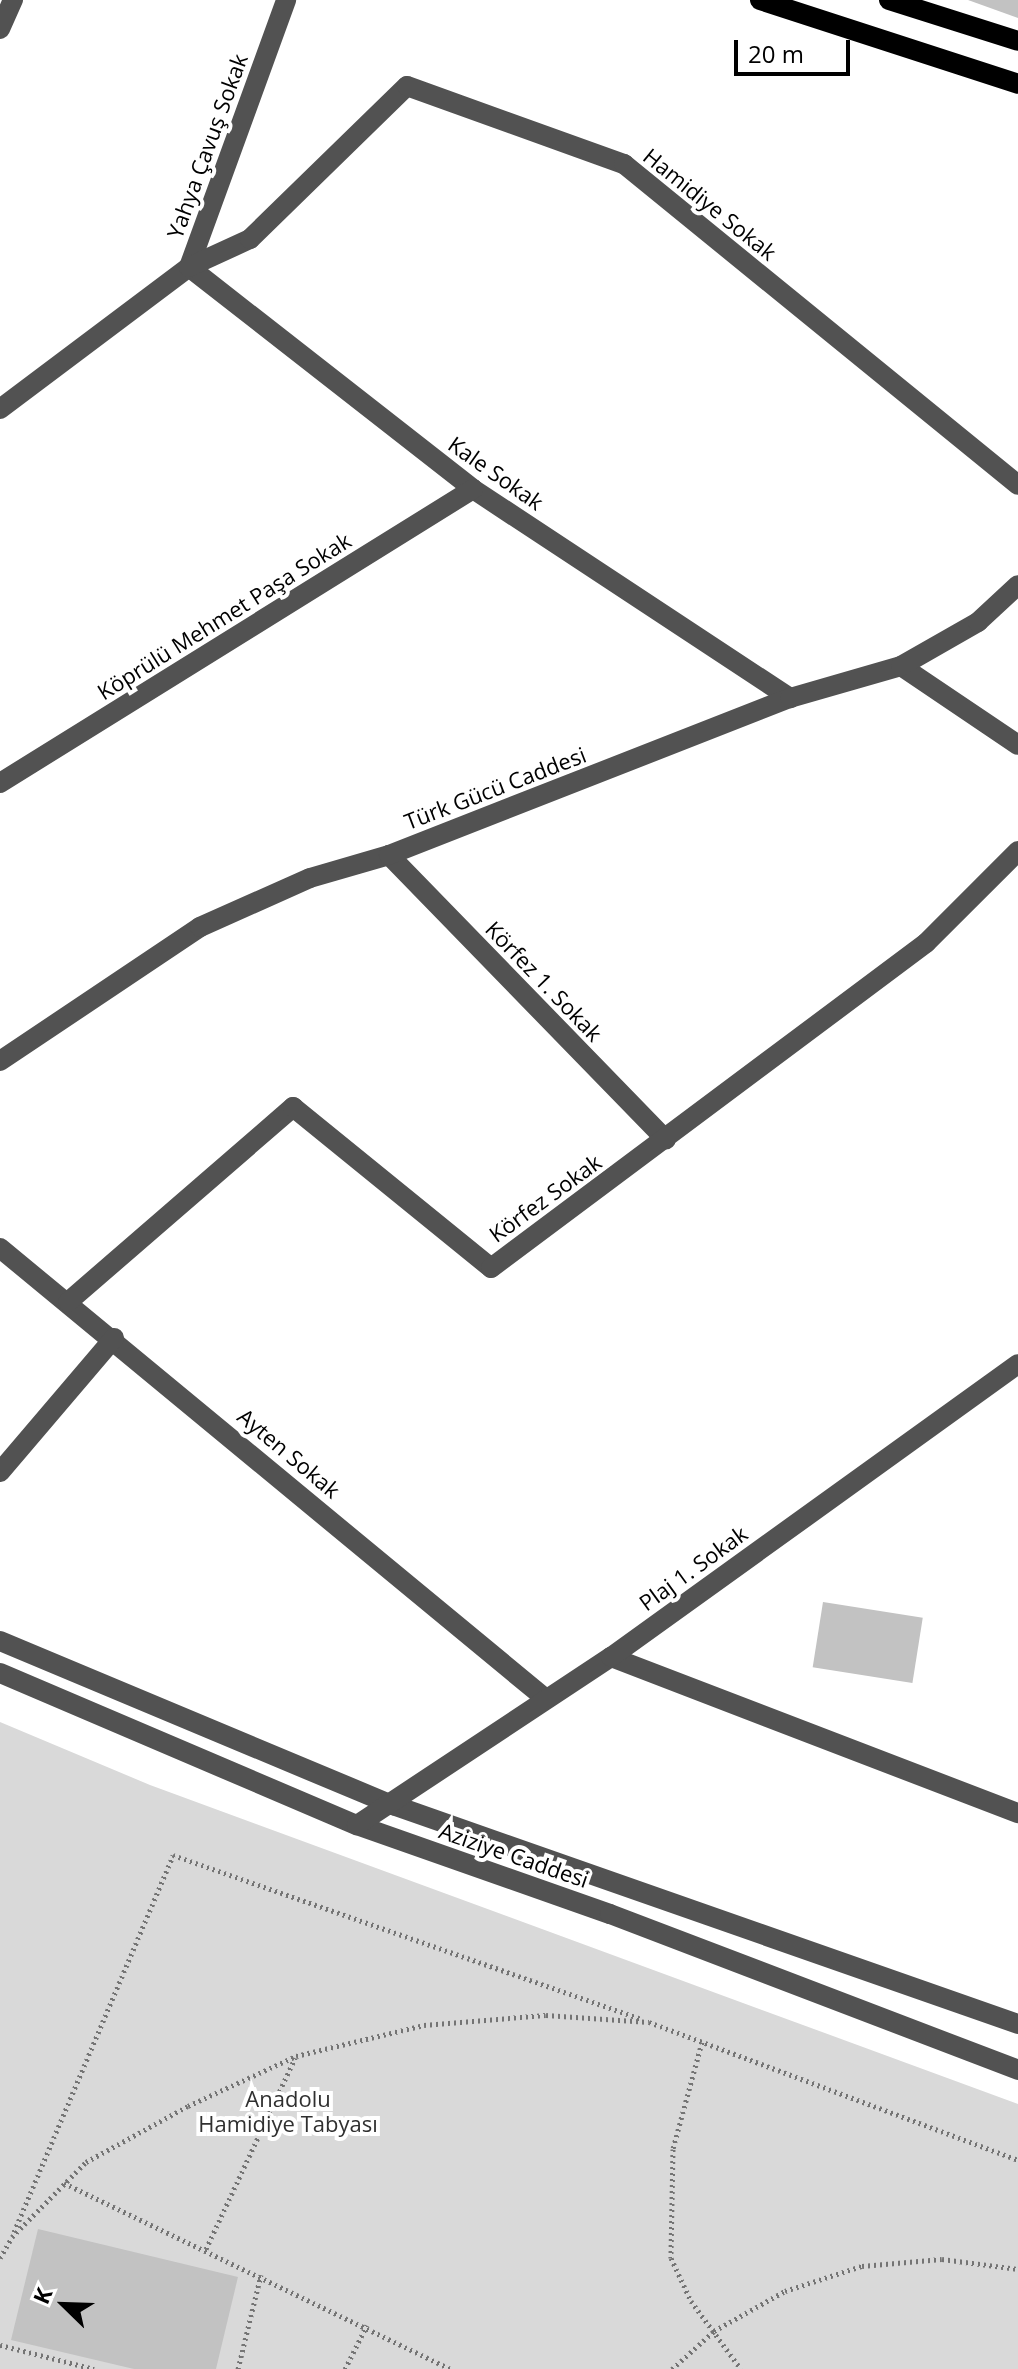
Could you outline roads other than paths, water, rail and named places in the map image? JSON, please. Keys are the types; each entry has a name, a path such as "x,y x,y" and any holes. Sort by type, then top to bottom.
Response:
{"main road":[{"path":"760,0 1018,84"},
{"path":"889,0 1018,41"}],"street":[{"path":"0,29 13,0"},
{"name":"Yahya Çavuş Sokak","path":"0,409 189,267 286,0"},
{"name":"Hamidiye Sokak","path":"189,267 250,239 407,86 624,164 1018,485"},
{"name":"Kale Sokak","path":"189,267 473,489 790,698"},
{"name":"Köprülü Mehmet Paşa Sokak","path":"0,783 473,489"},
{"name":"Türk Gücü Caddesi","path":"0,1061 200,927 310,878 389,855 790,698 901,666 978,622 1018,585"},
{"path":"901,666 1018,745"},
{"name":"Körfez Sokak","path":"68,1302 293,1107 491,1268 926,943 1018,851"},
{"name":"Körfez 1. Sokak","path":"389,855 666,1140"},
{"name":"Ayten Sokak","path":"0,1248 114,1338 546,1699"},
{"path":"0,1472 114,1338"},
{"name":"Plaj 1. Sokak","path":"357,1825 393,1805 611,1657 1018,1364"},
{"name":"Aziziye Caddesi","path":"0,1641 393,1805 1018,2024"},
{"path":"611,1657 1018,1813"},
{"name":"Aziziye Caddesi","path":"0,1673 357,1825 610,1914 1018,2070"}],"park label":[{"name":"Anadolu Hamidiye Tabyası","path":"288,2110"}]}
